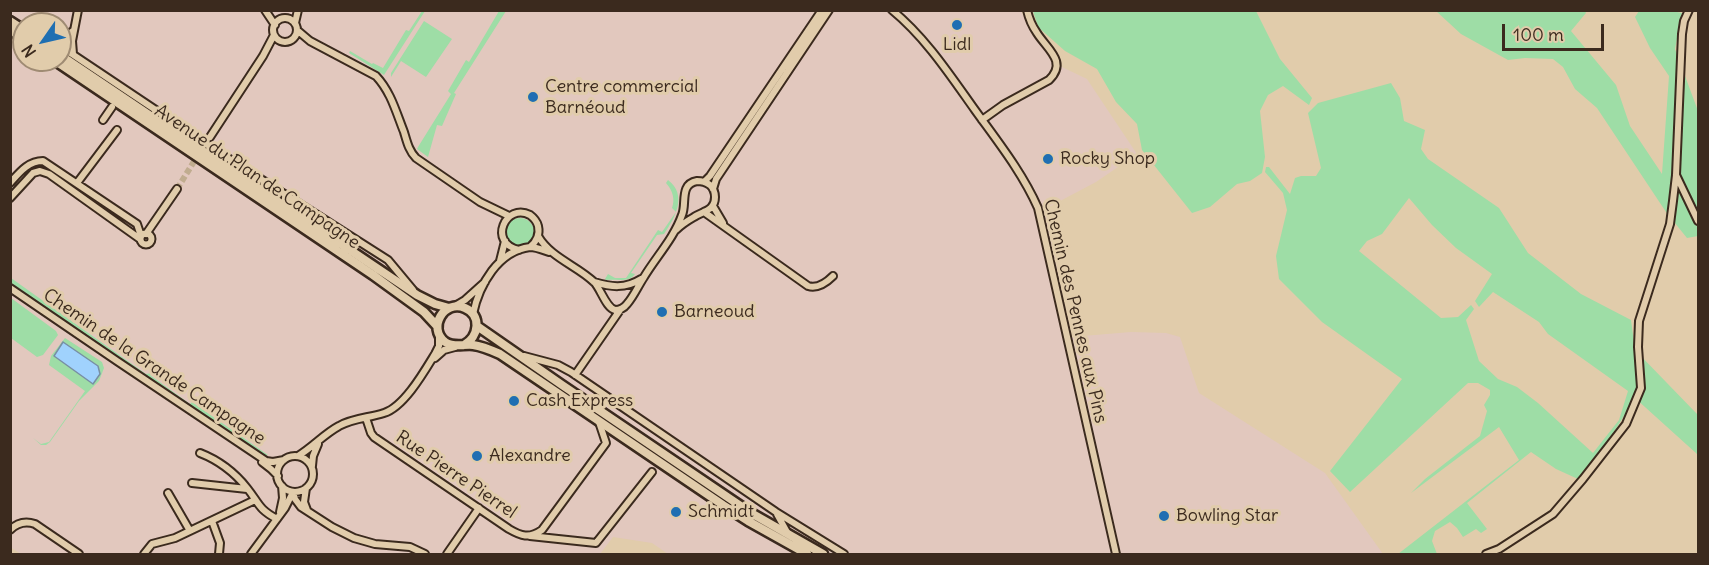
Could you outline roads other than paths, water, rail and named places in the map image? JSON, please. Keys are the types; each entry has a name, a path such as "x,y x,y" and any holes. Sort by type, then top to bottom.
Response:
{"main road":[{"name":"Avenue du Plan de Campagne","path":"72,63 417,295 435,304 452,307"},
{"name":"Avenue du Plan de Campagne","path":"72,72 373,275 424,312 438,330"},
{"path":"460,345 475,335 477,326 473,314 465,308 452,307 439,317 438,330 448,344 482,347 500,354 748,521 807,555"},
{"path":"477,326 741,506 823,555"}],"street":[{"path":"78,10 72,42 74,54 220,153 388,260 417,295"},
{"path":"266,10 280,21 296,26 310,40 376,76 387,89 412,154 487,206 509,216"},
{"path":"210,137 263,56 280,21 293,10"},
{"path":"294,39 298,10"},
{"path":"704,182 822,10"},
{"path":"713,189 716,179 829,10"},
{"name":"Chemin des Pennes aux Pins","path":"892,10 910,26 936,57 1020,174 1038,208 1116,555"},
{"path":"982,120 1003,105 1049,80 1056,70 1055,56 1035,32 1026,10"},
{"path":"1486,555 1553,514 1583,480 1626,424 1641,388 1639,321 1670,224 1676,175 1682,34 1689,10"},
{"path":"72,32 75,29"},
{"path":"274,35 278,40 284,42"},
{"path":"263,56 274,46 284,42 294,39 310,40"},
{"path":"103,120 112,107"},
{"path":"77,183 117,130"},
{"path":"10,183 27,166 37,161 48,163 137,224 151,227"},
{"path":"10,198 33,173 40,171 49,174 144,236"},
{"path":"1676,175 1698,221"},
{"path":"575,375 620,310 628,303 676,230 684,212 684,193 689,185 704,182 713,189 716,198 713,206 676,230"},
{"path":"144,236 177,189"},
{"path":"685,203 691,210 702,213 724,226 808,286 813,288 819,286 833,276"},
{"path":"487,206 503,224"},
{"path":"713,206 724,226"},
{"path":"473,314 487,280 499,262 505,241 503,224 509,216 519,213 529,215 537,224 537,240 530,247 512,252 499,262"},
{"path":"137,224 144,236"},
{"path":"538,236 553,253 593,282 608,306 620,310"},
{"path":"505,241 514,249 520,250"},
{"path":"530,247 553,253"},
{"path":"593,282 622,287 644,277"},
{"path":"452,307 465,300 487,280"},
{"path":"605,298 607,291 612,287"},
{"path":"622,287 629,295 628,303"},
{"name":"Chemin de la Grande Campagne","path":"10,290 266,461 284,460"},
{"name":"Chemin de la Grande Campagne","path":"10,290 269,467 278,476"},
{"path":"429,365 438,348 438,330"},
{"path":"278,518 282,505 282,486 278,476 280,464 284,460 298,456 346,422 388,412 396,407 442,352 460,345"},
{"path":"517,355 558,365 575,375 776,512 844,555"},
{"name":"Rue Pierre Pierrel","path":"366,418 374,437 519,535 530,536 542,530 606,443 599,422"},
{"path":"251,555 285,508 293,492 306,488 312,481 313,456 322,439"},
{"path":"200,453 225,467 248,489 262,510 278,518"},
{"path":"298,456 312,467"},
{"path":"530,536 596,543 652,472"},
{"path":"192,483 248,489"},
{"path":"282,486 293,492 296,501 304,509 358,540 410,547 425,555"},
{"path":"304,509 306,488"},
{"path":"168,493 190,531"},
{"path":"144,555 152,544 170,540 255,500"},
{"path":"447,555 479,508"},
{"path":"278,518 289,509 304,509"},
{"path":"776,512 788,535"},
{"path":"212,521 220,543 219,555"},
{"path":"10,530 18,524 35,524 79,555"}],"water":[{"path":"63,342 98,366 100,374 93,384 54,356"}],"tunnel":[{"path":"177,189 198,155"}],"place":[{"name":"Lidl","path":"957,25"},
{"name":"Centre commercial Barnéoud","path":"533,97"},
{"name":"Rocky Shop","path":"1048,159"},
{"name":"Barneoud","path":"662,312"},
{"name":"Cash Express","path":"514,401"},
{"name":"Alexandre","path":"477,456"},
{"name":"Schmidt","path":"676,512"},
{"name":"Bowling Star","path":"1164,516"}]}
